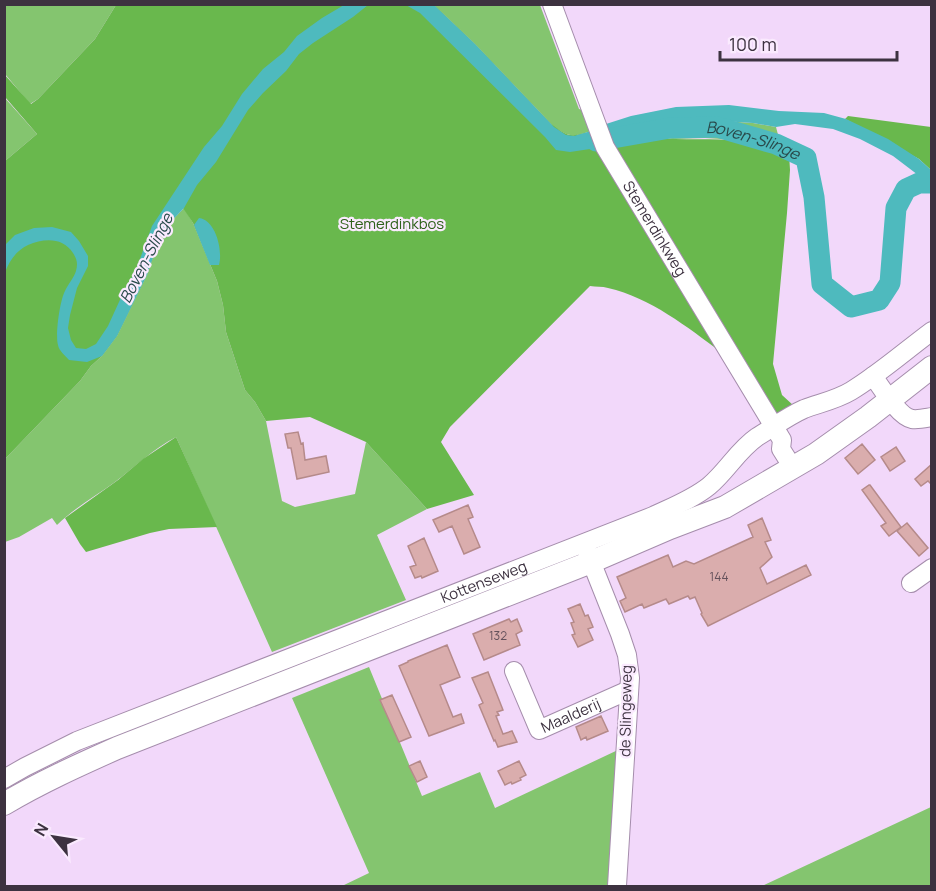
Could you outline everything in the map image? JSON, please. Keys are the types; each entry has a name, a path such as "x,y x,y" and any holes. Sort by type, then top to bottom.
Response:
{"main road":[{"name":"Kottenseweg","path":"4,804 70,768 381,633 587,553 670,528 851,415 883,388 932,353"},
{"name":"Kottenseweg","path":"883,388 932,367"}],"street":[{"name":"Stemerdinkweg","path":"552,4 605,147 790,451"},
{"name":"Kottenseweg","path":"587,553 708,487 742,449 790,451 802,410 850,392 883,388 932,331"},
{"path":"883,388 900,412 907,417 913,420 932,417"},
{"name":"de Slingeweg","path":"587,553 620,634 627,655 630,678 617,886"},
{"path":"911,583 932,568"},
{"name":"Kottenseweg","path":"4,779 77,741 381,633"},
{"name":"Maalderij","path":"514,671 539,730 629,690"}],"shaded area":[{"path":"4,5 116,5 95,39 38,99 30,104 5,74"},
{"path":"434,5 540,5 579,109 590,112 595,130 569,135 554,127 475,44"},
{"path":"4,97 37,134 5,161 4,161"},
{"path":"707,120 776,127 782,150 755,141 705,138 673,139 642,136 612,147 609,141 651,127 680,121"},
{"path":"184,208 193,223 217,281 226,332 245,390 266,421 282,501 295,507 355,494 366,442 427,509 377,535 406,600 272,652 176,437 57,525 52,518 19,537 5,542 5,459 80,381 117,336 147,275 162,231"},
{"path":"369,667 422,796 480,772 495,808 620,749 611,886 342,886 369,873 292,698"},
{"path":"931,807 931,886 762,886"}],"green space":[{"name":"Stemerdinkbos","path":"116,5 434,5 475,44 551,124 567,134 585,133 599,144 721,352 682,323 654,306 606,287 590,286 450,427 441,442 474,495 427,509 366,442 310,417 266,421 245,390 226,332 217,281 193,223 183,208 162,231 147,275 117,336 80,381 5,459 5,161 37,134 5,97 4,74 31,104 95,39"},
{"path":"848,116 931,127 931,170 919,159 845,119"},
{"path":"642,136 747,141 789,153 787,213 773,364 782,395 794,406 777,417 618,161 615,145"},
{"path":"176,437 217,527 169,529 86,552 65,518"}],"water":[{"path":"344,5 368,5 299,54 286,71 248,110 184,208 162,231 147,275 117,336 102,356 87,362 69,360 59,347 57,334 63,295 77,268 74,255 64,244 53,240 40,241 20,250 11,260 5,272 5,245 15,235 34,228 52,227 71,232 88,256 88,266 77,288 68,328 76,348 86,349 96,344 108,326 136,270 152,226 242,94 263,69 284,52 297,36"},
{"path":"406,5 434,5 475,44 554,127 566,135 574,136 631,116 676,107 729,105 824,113 846,119 888,139 919,159 931,170 931,188 922,178 893,156 860,139 833,129 795,124 776,127 707,120 680,121 651,127 590,149 570,152 556,150 420,13"},
{"path":"199,218 210,224 217,237 220,252 219,265 210,265 194,225"}],"building":[{"path":"298,432 301,444 303,443 305,460 326,456 329,472 297,479 291,448 288,448 285,434"},
{"path":"862,444 875,460 858,474 845,458"},
{"path":"896,447 905,461 890,471 881,457"},
{"path":"932,464 932,485 928,481 921,486 915,479"},
{"path":"869,485 901,527 889,536 881,526 886,523 862,490"},
{"path":"468,505 473,517 468,519 480,547 464,554 452,526 439,532 433,520"},
{"path":"762,518 771,540 765,542 772,557 760,568 767,584 806,565 811,575 708,626 695,597 690,599 688,596 669,604 666,599 644,608 642,604 625,612 620,601 626,598 617,577 668,555 673,567 686,561 694,564 753,537 748,525"},
{"path":"907,523 928,548 919,556 897,531"},
{"path":"424,538 438,571 422,578 421,576 415,578 410,567 416,565 408,546"},
{"path":"580,604 593,627 588,629 593,640 578,647 572,635 575,634 571,623 574,622 568,609"},
{"path":"509,619 511,622 517,619 522,631 516,634 520,645 484,660 473,634"},
{"path":"447,645 460,677 440,685 453,717 461,714 464,723 429,736 399,666"},
{"path":"488,672 503,710 497,712 499,715 496,716 503,734 512,731 517,742 498,747 479,705 483,703 472,678"},
{"path":"392,695 411,737 399,742 380,700"},
{"path":"601,716 608,731 587,740 586,737 581,740 576,727"},
{"path":"420,761 427,777 417,782 409,766"},
{"path":"519,761 526,775 520,778 521,780 505,785 498,771"}],"waterway":[{"name":"Boven-Slinge","path":"596,141 670,128 717,127 776,144 806,158 814,197 822,284 851,307 879,300 890,283 896,208 906,189 919,183 932,183"}]}
